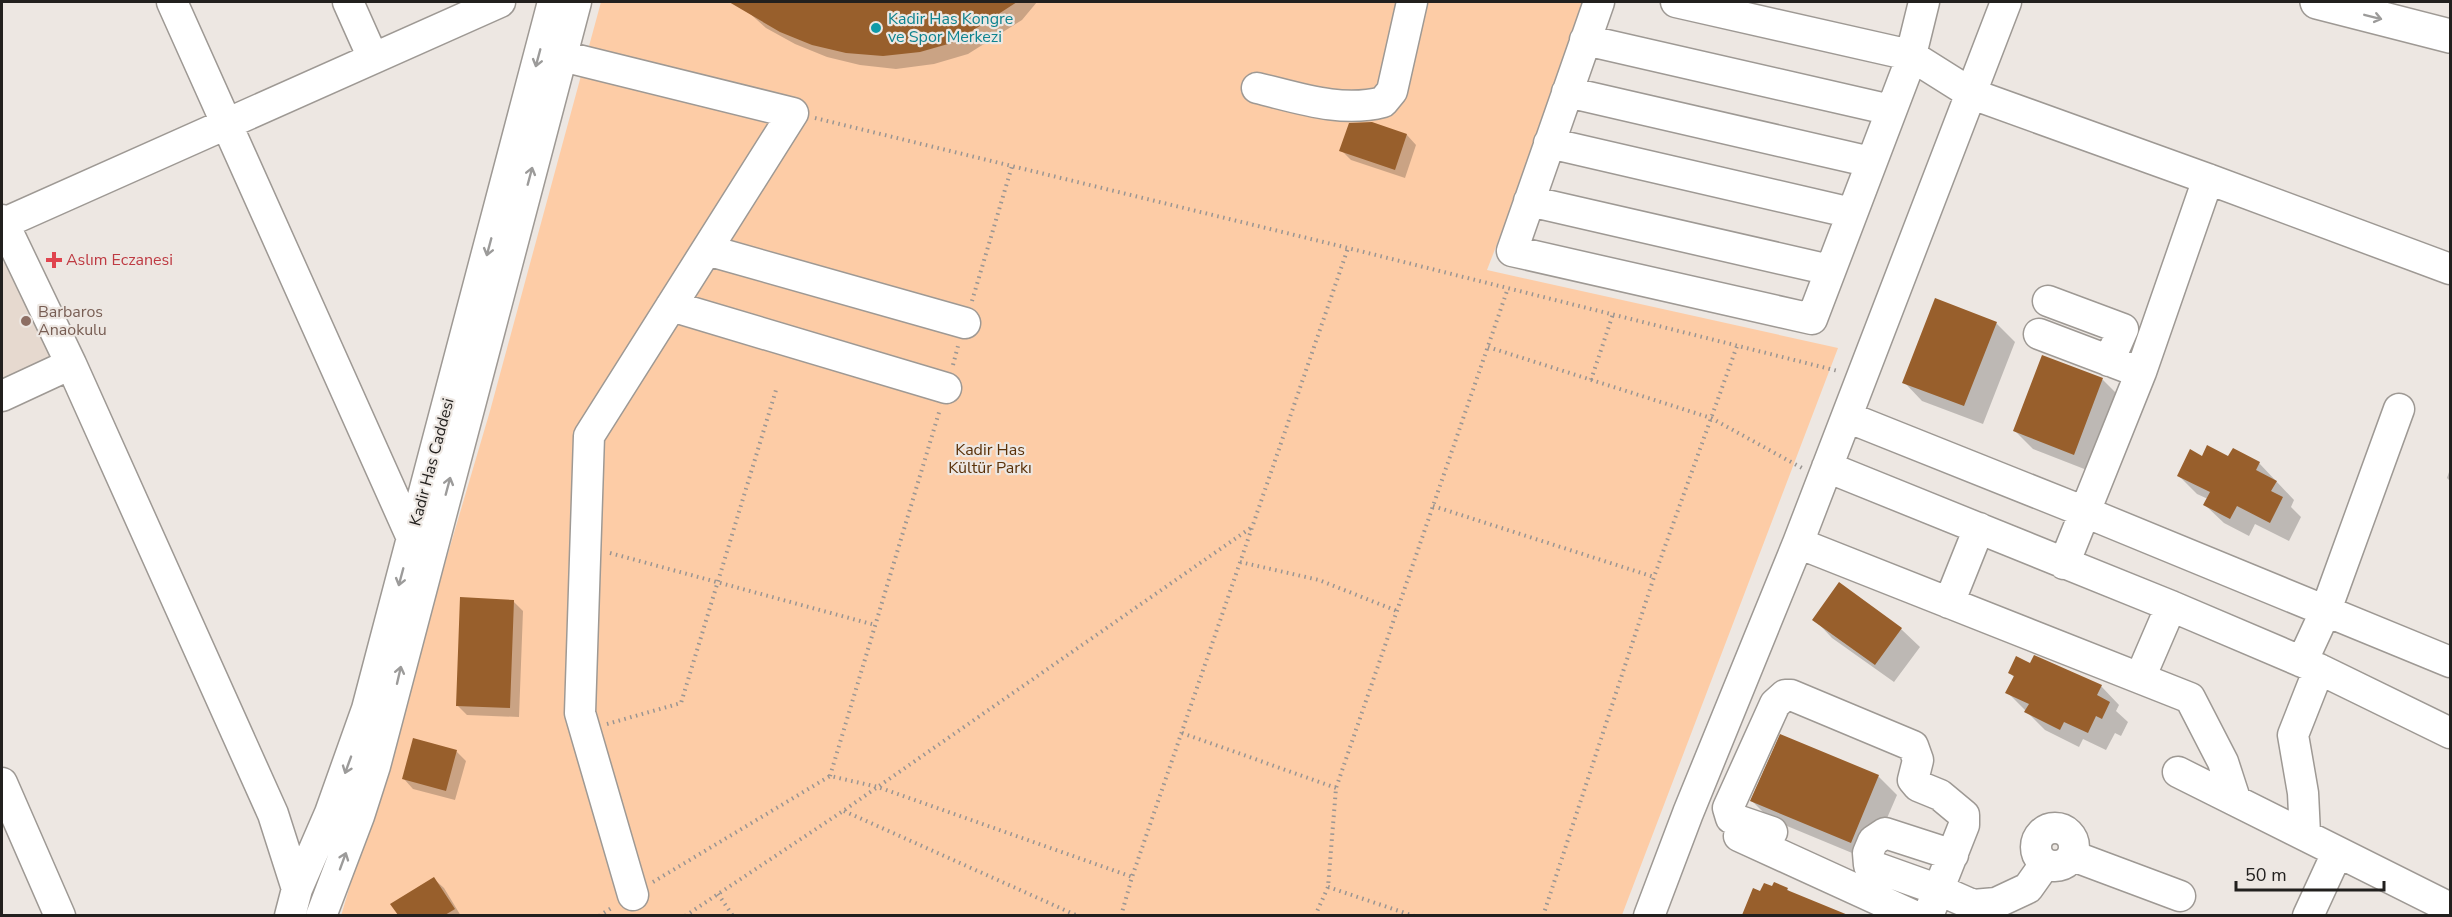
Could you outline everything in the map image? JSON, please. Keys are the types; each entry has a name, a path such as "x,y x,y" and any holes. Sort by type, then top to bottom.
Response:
{"main road":[{"path":"2317,2 2451,36"}],"street":[{"path":"172,2 412,538"},
{"path":"348,2 373,58"},
{"path":"294,902 273,814 71,364 2,222 500,2"},
{"name":"Kadir Has Caddesi","path":"294,902 330,813 363,720 383,653 553,2"},
{"name":"Kadir Has Caddesi","path":"321,915 355,827 378,756 576,2"},
{"path":"1257,88 1335,106 1363,107 1383,102 1392,91 1412,2"},
{"path":"1599,2 1512,250 1812,319 1891,110 1910,55 1923,2"},
{"path":"1676,2 1910,55 1972,94 2451,269"},
{"path":"1649,915 1798,543 2006,2"},
{"path":"1586,40 1891,110"},
{"path":"562,56 793,112 590,436 580,712 633,895"},
{"path":"1567,92 1871,162"},
{"path":"1549,143 1852,213"},
{"path":"2064,564 2140,372 2208,179"},
{"path":"1529,201 1830,270"},
{"path":"707,250 965,323"},
{"path":"2048,301 2123,329 2109,361"},
{"path":"671,306 946,388"},
{"path":"2039,334 2140,372"},
{"path":"2,396 71,364"},
{"path":"2305,834 2302,793 2293,735 2326,610 2399,409"},
{"path":"1847,417 2451,662"},
{"path":"1825,473 1979,528 2171,606 2310,665 2451,733"},
{"path":"1948,603 1979,528"},
{"path":"1798,543 2190,698 2223,762 2235,799"},
{"path":"2140,678 2171,606"},
{"path":"1772,832 1731,818 1728,808 1775,704 1785,695 1791,695 1913,746 1918,760 1913,780 1918,786 1940,795 1964,816 1964,825 1934,903"},
{"path":"2178,772 2451,908"},
{"path":"2,783 60,915"},
{"path":"1688,813 1914,915"},
{"path":"1953,855 1885,833 1878,836 1869,848 1869,865 1934,903 1996,903 2028,888 2059,860 2180,896"},
{"path":"2308,915 2337,853"}],"path":[{"path":"793,112 1348,248 1862,378"},
{"path":"599,915 830,776 1012,166"},
{"path":"1121,915 1132,877 1348,248"},
{"path":"1316,915 1328,887 1336,788 1508,288"},
{"path":"1591,380 1613,314"},
{"path":"1543,915 1654,577 1737,346"},
{"path":"1488,347 1711,418 1825,473"},
{"path":"585,730 681,703 776,390"},
{"path":"1433,506 1654,577"},
{"path":"685,915 843,811 1252,527"},
{"path":"586,547 875,625"},
{"path":"1240,562 1319,580 1397,611"},
{"path":"1182,733 1336,788"},
{"path":"830,776 878,787 1132,877"},
{"path":"843,811 1078,915"},
{"path":"1328,887 1414,915"},
{"path":"718,894 733,915"}],"shaded area":[{"name":"Barbaros Anaokulu","path":"20,255 77,379 2,413 2,263"}],"green space":[{"name":"Kadir Has Kültür Parkı","path":"601,2 1590,2 1487,270 1838,348 1622,915 341,916 490,411"}],"building":[{"name":"Kadir Has Kongre ve Spor Merkezi","path":"729,2 1017,2 955,42 920,52 883,56 846,53 812,45 780,32"},
{"path":"1372,122 1407,134 1395,170 1339,151 1349,123"},
{"path":"1935,298 1997,322 1964,406 1902,383"},
{"path":"2042,355 2103,378 2074,455 2013,431"},
{"path":"2207,445 2228,456 2233,448 2260,462 2256,470 2277,481 2271,491 2283,497 2270,523 2237,506 2230,519 2203,505 2210,492 2177,476 2190,449 2202,456"},
{"path":"1839,582 1902,628 1875,665 1812,620"},
{"path":"460,597 514,600 510,708 456,706"},
{"path":"2034,655 2102,685 2097,695 2110,702 2102,719 2096,716 2088,733 2064,722 2060,730 2024,712 2029,704 2005,693 2014,676 2008,673 2016,656 2030,663"},
{"path":"1780,734 1879,775 1851,843 1750,801"},
{"path":"413,738 457,750 446,791 402,779"},
{"path":"434,877 455,909 445,915 398,915 390,904"},
{"path":"1774,882 1788,888 1787,890 1848,915 1742,915 1753,888 1760,891 1764,883 1772,886"}],"place":[{"name":"Kadir Has Kongre ve Spor Merkezi","path":"876,28"},
{"name":"Aslım Eczanesi","path":"54,260"},
{"name":"Barbaros Anaokulu","path":"26,321"}]}
